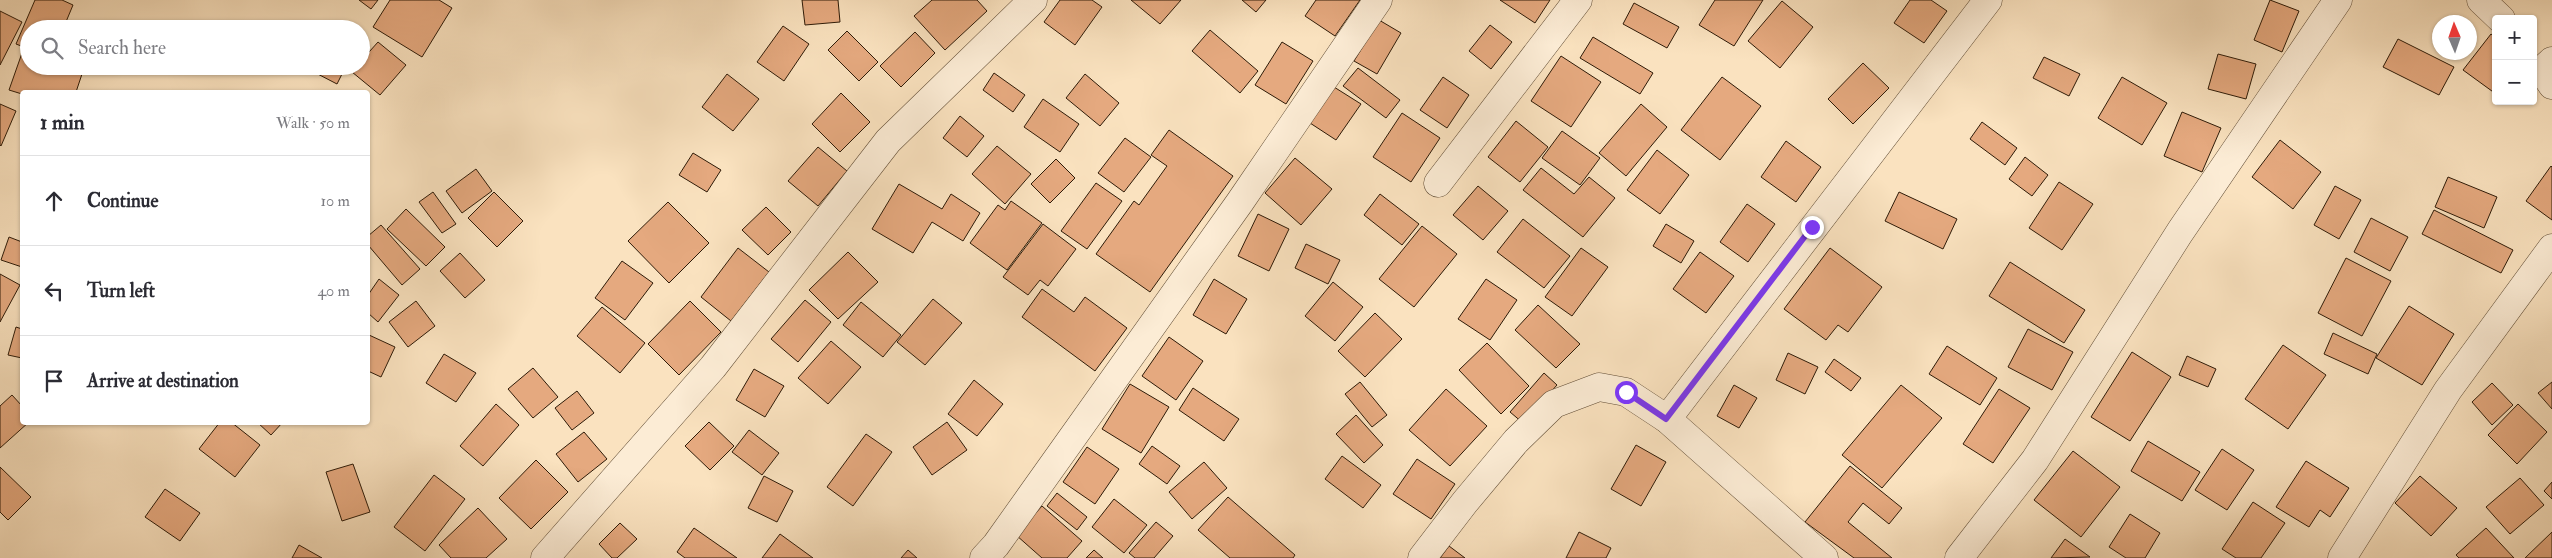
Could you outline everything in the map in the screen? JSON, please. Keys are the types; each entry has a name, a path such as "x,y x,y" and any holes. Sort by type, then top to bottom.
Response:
{"street":[{"path":"545,558 713,367 888,141 1033,0"},
{"path":"984,558 996,545 1118,374 1378,0"},
{"path":"1438,183 1578,0"},
{"path":"1666,419 1988,0"},
{"path":"1959,558 2035,460 2180,232 2338,0"},
{"path":"2481,0 2497,15"},
{"path":"2342,558 2448,390 2552,248"},
{"path":"1422,558 1465,502 1516,441 1554,404 1599,387 1626,392 1666,419 1824,558"}],"building":[{"path":"35,0 62,0 73,5 67,20 26,20"},
{"path":"359,0 378,0 371,9"},
{"path":"390,0 439,0 452,8 422,57 373,27"},
{"path":"802,0 838,0 840,22 805,25"},
{"path":"932,0 977,0 987,11 945,50 914,16"},
{"path":"1060,0 1092,0 1102,7 1075,45 1044,22"},
{"path":"1131,0 1181,0 1160,24"},
{"path":"1242,0 1266,0 1256,12"},
{"path":"1316,0 1360,0 1335,36 1305,16"},
{"path":"1500,0 1550,0 1535,23"},
{"path":"1715,0 1763,0 1734,46 1699,25"},
{"path":"1910,0 1931,0 1947,11 1924,43 1894,23"},
{"path":"2270,0 2299,11 2282,52 2254,40"},
{"path":"1782,1 1813,27 1780,68 1748,41"},
{"path":"1634,3 1679,27 1667,48 1623,24"},
{"path":"0,11 20,21 20,26 0,65"},
{"path":"1379,20 1401,33 1377,74 1354,61"},
{"path":"1490,25 1512,42 1491,69 1469,51"},
{"path":"783,26 809,44 784,81 757,62"},
{"path":"1210,30 1258,71 1240,93 1192,51"},
{"path":"847,31 878,62 859,81 828,50"},
{"path":"915,32 935,53 901,87 880,66"},
{"path":"20,35 20,46 16,44"},
{"path":"2492,35 2492,91 2463,70 2471,60 2477,60 2477,52"},
{"path":"1593,37 1653,73 1640,94 1580,58"},
{"path":"2398,39 2432,56 2432,60 2440,60 2454,67 2439,95 2383,67"},
{"path":"378,42 406,65 380,95 356,75 370,75 370,51"},
{"path":"1282,42 1313,61 1286,104 1255,85"},
{"path":"2218,54 2256,64 2246,99 2208,89"},
{"path":"1561,56 1601,82 1571,127 1531,101"},
{"path":"2044,57 2080,74 2069,96 2033,78"},
{"path":"20,59 20,75 82,75 77,90 20,90 20,93 9,90"},
{"path":"1863,63 1889,88 1853,124 1828,99"},
{"path":"1358,68 1400,100 1386,118 1343,86"},
{"path":"994,73 1025,95 1013,112 983,90"},
{"path":"727,74 759,99 733,131 702,107"},
{"path":"1085,74 1119,103 1100,126 1066,98"},
{"path":"320,75 342,75 337,84"},
{"path":"1443,77 1469,95 1447,128 1420,110"},
{"path":"1722,77 1761,106 1720,160 1681,130"},
{"path":"2122,77 2167,103 2142,145 2098,118"},
{"path":"1334,87 1361,104 1336,140 1310,123"},
{"path":"841,93 870,122 840,152 812,124"},
{"path":"1043,99 1079,124 1060,152 1024,127"},
{"path":"0,104 16,111 1,146 0,145"},
{"path":"1641,104 1667,127 1626,176 1599,153"},
{"path":"2182,112 2221,128 2202,172 2164,156"},
{"path":"1402,113 1440,138 1411,182 1373,157"},
{"path":"960,116 984,136 967,157 943,138"},
{"path":"1516,121 1548,147 1520,182 1488,157"},
{"path":"1982,122 2017,148 2005,165 1970,139"},
{"path":"1169,130 1233,176 1150,292 1096,254 1134,201 1139,205 1167,166 1151,155"},
{"path":"1562,131 1600,158 1580,185 1542,158"},
{"path":"1125,138 1151,157 1124,192 1098,173"},
{"path":"2280,140 2321,172 2293,209 2252,177"},
{"path":"1786,141 1821,167 1796,202 1761,177"},
{"path":"997,146 1031,174 1005,204 972,174"},
{"path":"818,147 847,171 818,206 788,181"},
{"path":"1657,150 1689,175 1660,214 1627,190"},
{"path":"693,153 721,170 707,192 679,175"},
{"path":"2025,157 2048,175 2032,196 2009,179"},
{"path":"1295,158 1332,189 1301,225 1265,193"},
{"path":"1056,159 1075,178 1050,203 1031,184"},
{"path":"2552,167 2552,220 2526,201"},
{"path":"1541,168 1574,194 1589,177 1615,198 1583,237 1523,190"},
{"path":"476,169 492,191 462,213 446,191"},
{"path":"2448,177 2497,197 2484,228 2435,207"},
{"path":"2059,182 2093,204 2062,250 2029,228"},
{"path":"1096,183 1122,201 1087,249 1061,231"},
{"path":"899,184 942,209 951,194 980,213 963,241 932,222 913,253 872,229"},
{"path":"1478,186 1508,211 1483,240 1453,215"},
{"path":"2335,186 2361,200 2339,239 2314,225"},
{"path":"433,192 456,224 442,233 419,202"},
{"path":"494,192 523,221 497,247 468,218"},
{"path":"1899,192 1957,219 1943,249 1885,221"},
{"path":"1380,194 1419,224 1402,245 1364,215"},
{"path":"1011,201 1042,223 1007,270 970,243 998,205 1005,210"},
{"path":"668,202 709,243 669,283 628,241"},
{"path":"1747,204 1775,224 1748,262 1720,242"},
{"path":"766,207 791,232 768,255 742,230"},
{"path":"406,209 445,247 426,266 387,229"},
{"path":"2434,210 2513,250 2501,273 2422,234"},
{"path":"1258,214 1289,229 1269,271 1238,256"},
{"path":"2371,218 2408,237 2390,271 2354,252"},
{"path":"1523,219 1570,256 1544,288 1497,252"},
{"path":"1043,224 1076,249 1048,286 1040,280 1028,295 1003,277"},
{"path":"1666,224 1694,241 1681,263 1653,246"},
{"path":"381,225 420,269 402,285 370,247 370,234"},
{"path":"1422,226 1457,254 1414,307 1379,279"},
{"path":"9,237 20,241 20,266 1,260"},
{"path":"1306,244 1340,260 1328,284 1295,268"},
{"path":"738,248 769,272 731,321 701,297"},
{"path":"1581,248 1608,267 1572,316 1545,297"},
{"path":"1830,248 1882,287 1848,332 1838,325 1826,340 1784,309"},
{"path":"848,252 878,282 838,319 809,290"},
{"path":"1700,252 1734,276 1706,313 1673,289"},
{"path":"460,253 485,280 465,298 440,271"},
{"path":"2346,258 2391,281 2362,336 2318,313"},
{"path":"622,261 653,283 625,320 595,298"},
{"path":"2010,262 2085,310 2064,343 1989,296"},
{"path":"0,274 20,285 0,322"},
{"path":"379,279 399,295 378,322 370,315 370,292"},
{"path":"1214,279 1247,299 1226,334 1193,315"},
{"path":"1486,279 1517,300 1490,340 1458,319"},
{"path":"1333,282 1363,307 1335,341 1305,316"},
{"path":"1042,289 1074,312 1085,297 1127,328 1095,371 1022,317"},
{"path":"933,299 962,323 925,365 897,342"},
{"path":"805,300 831,322 798,362 771,339"},
{"path":"416,301 435,326 408,347 389,322"},
{"path":"690,301 721,332 679,375 648,344"},
{"path":"861,302 901,335 883,357 843,325"},
{"path":"1538,305 1580,344 1556,368 1515,330"},
{"path":"2409,306 2454,334 2422,385 2376,358"},
{"path":"602,307 645,343 620,373 577,336"},
{"path":"1375,313 1402,339 1365,377 1338,351"},
{"path":"16,327 20,328 20,358 8,355"},
{"path":"2028,329 2073,352 2052,390 2008,367"},
{"path":"2333,333 2377,354 2368,374 2324,354"},
{"path":"370,335 395,347 381,377 370,372"},
{"path":"1169,337 1203,361 1176,400 1142,376"},
{"path":"831,341 861,367 828,404 798,378"},
{"path":"1487,343 1529,386 1501,414 1459,370"},
{"path":"2283,345 2326,375 2288,429 2245,399"},
{"path":"1947,346 1997,378 1980,405 1929,374"},
{"path":"2132,352 2171,377 2130,441 2091,417"},
{"path":"1788,353 1818,367 1805,394 1776,380"},
{"path":"444,354 476,373 456,402 426,383"},
{"path":"2187,356 2216,369 2208,387 2179,375"},
{"path":"1834,359 1861,378 1851,391 1825,372"},
{"path":"533,368 558,397 533,418 508,389"},
{"path":"754,369 784,386 765,417 736,400"},
{"path":"1544,373 1557,385 1523,423 1510,412"},
{"path":"974,380 1003,404 977,436 948,414"},
{"path":"1360,382 1387,415 1372,427 1345,394"},
{"path":"2552,382 2552,409 2538,393"},
{"path":"2492,383 2513,405 2492,425 2472,402"},
{"path":"1130,384 1169,407 1141,453 1102,429"},
{"path":"1734,385 1757,398 1739,428 1717,416"},
{"path":"1901,385 1942,418 1882,488 1842,455"},
{"path":"1193,388 1239,419 1224,441 1179,410"},
{"path":"1446,389 1487,426 1450,466 1409,430"},
{"path":"1999,389 2030,408 1993,463 1963,444"},
{"path":"577,391 594,413 572,430 555,408"},
{"path":"12,395 20,404 20,425 26,425 0,448 0,406"},
{"path":"496,404 519,425 483,466 460,446"},
{"path":"2518,404 2547,432 2517,464 2488,435"},
{"path":"1356,415 1383,445 1364,463 1336,434"},
{"path":"709,422 734,446 710,470 685,446"},
{"path":"947,422 967,450 932,475 913,447"},
{"path":"218,425 235,425 260,445 235,477 199,449"},
{"path":"260,425 280,425 271,435"},
{"path":"749,430 779,453 762,475 732,452"},
{"path":"584,432 607,459 578,482 556,454"},
{"path":"866,434 892,452 853,506 827,487"},
{"path":"2148,441 2200,472 2182,501 2131,471"},
{"path":"1636,445 1666,462 1641,506 1611,489"},
{"path":"1152,446 1180,466 1167,484 1139,464"},
{"path":"1087,447 1119,469 1095,504 1063,482"},
{"path":"2222,449 2254,470 2227,510 2195,490"},
{"path":"2073,451 2120,487 2081,537 2034,500"},
{"path":"1342,456 1381,485 1363,508 1325,479"},
{"path":"1417,459 1455,484 1431,519 1393,494"},
{"path":"536,460 568,492 531,529 499,498"},
{"path":"2306,461 2349,488 2330,517 2320,510 2309,527 2276,507"},
{"path":"1204,462 1227,488 1192,519 1169,492"},
{"path":"353,464 370,512 342,521 326,472"},
{"path":"1850,466 1902,508 1889,524 1863,503 1848,522 1892,558 1854,558 1805,522"},
{"path":"0,467 31,497 8,520 0,512"},
{"path":"434,475 465,499 425,551 394,527"},
{"path":"764,476 793,491 777,522 748,508"},
{"path":"2420,476 2457,508 2431,536 2395,503"},
{"path":"2520,478 2544,505 2510,534 2486,507"},
{"path":"2552,482 2552,499 2544,491"},
{"path":"165,489 200,513 180,541 145,517"},
{"path":"1057,493 1087,517 1077,530 1047,506"},
{"path":"1228,497 1295,555 1293,558 1230,558 1198,530"},
{"path":"1114,499 1147,525 1124,553 1092,527"},
{"path":"2253,502 2285,523 2261,558 2236,558 2222,549"},
{"path":"1042,506 1082,541 1067,558 1042,558 1016,535"},
{"path":"478,508 507,539 486,558 451,558 439,545"},
{"path":"2130,514 2160,533 2145,558 2126,558 2109,547"},
{"path":"1156,522 1173,536 1154,558 1135,558 1129,553"},
{"path":"620,523 637,539 617,558 612,558 599,544"},
{"path":"694,528 737,558 685,558 677,552"},
{"path":"2486,528 2514,558 2459,558 2456,555"},
{"path":"1579,532 1611,548 1606,558 1566,558"},
{"path":"2552,532 2552,558 2525,558"},
{"path":"780,534 813,558 762,558"},
{"path":"2065,539 2090,557 2051,558"},
{"path":"299,545 322,558 292,558"},
{"path":"1449,546 1465,558 1440,558"},
{"path":"908,550 917,558 901,558"},
{"path":"1094,550 1103,558 1086,558"}],"route":[{"path":"1626,392 1666,419 1812,227"}]}
